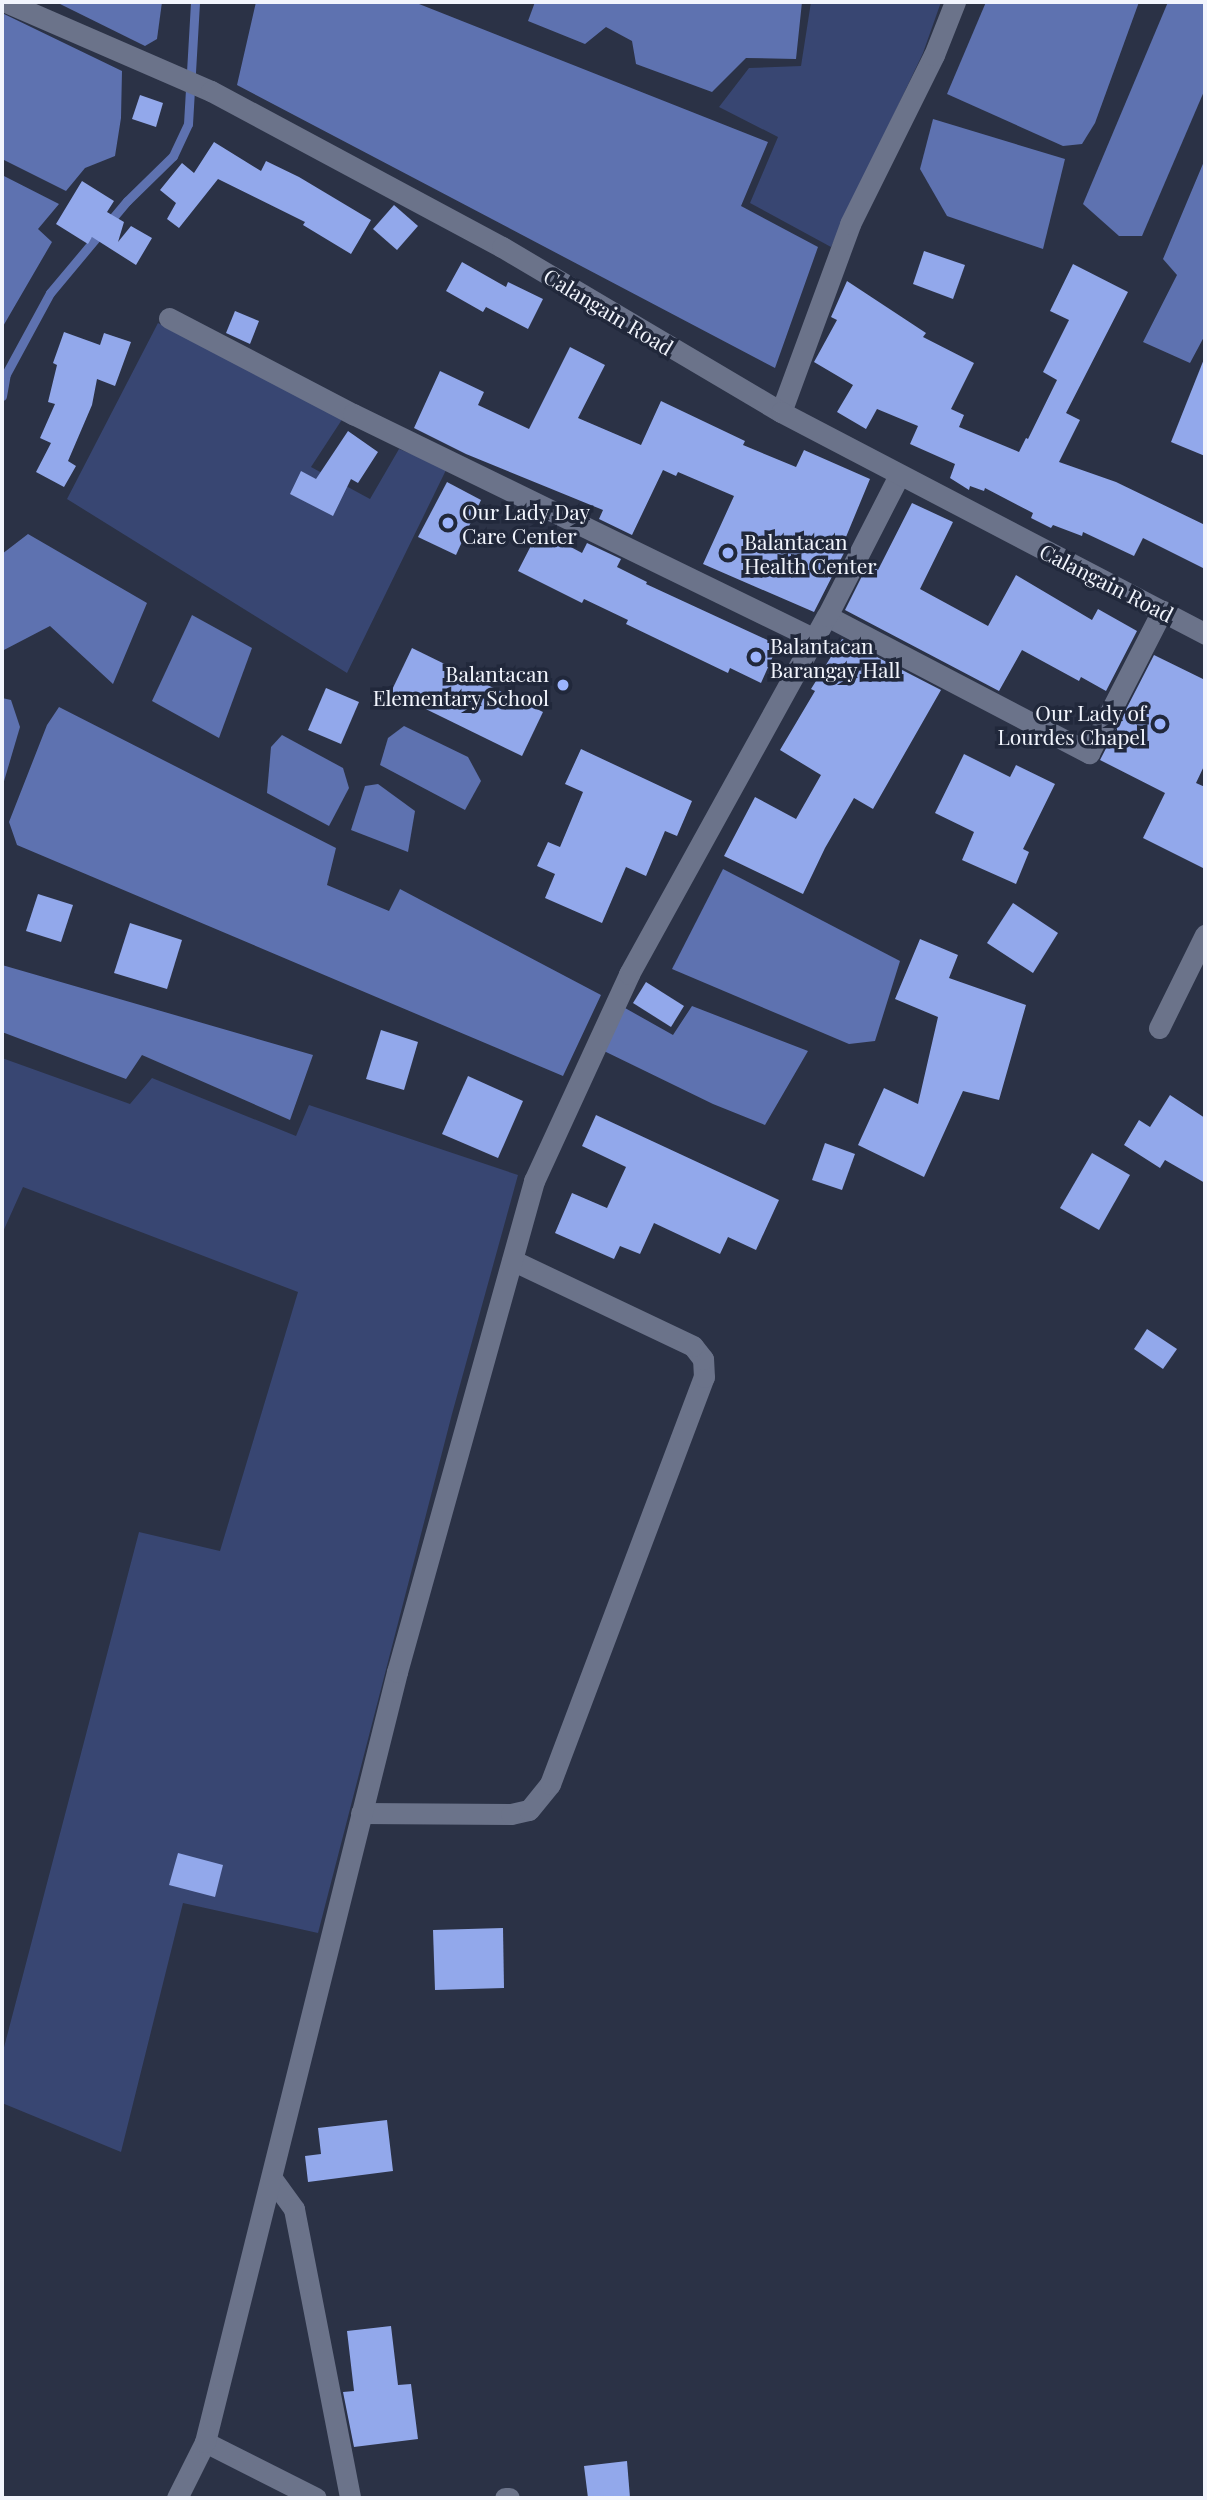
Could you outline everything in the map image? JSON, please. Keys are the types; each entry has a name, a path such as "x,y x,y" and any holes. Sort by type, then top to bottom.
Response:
{"street":[{"name":"Calangain Road","path":"6,2 131,59 211,91 502,247 781,412 1205,634"},
{"path":"781,412 850,224 934,55 955,2"},
{"path":"169,318 353,414 815,639"},
{"path":"177,2498 205,2442 273,2180 361,1813 534,1181 629,974 815,639 900,475"},
{"path":"827,615 1089,753 1162,611"},
{"path":"1159,1028 1205,935"},
{"path":"361,1813 511,1814 529,1810 550,1784 704,1377 703,1359 693,1346 512,1260"},
{"path":"273,2180 294,2209 350,2498"},
{"path":"205,2442 316,2498"}],"shaded area":[{"path":"56,2 162,2 157,39 145,46"},
{"path":"256,2 414,2 768,142 741,206 818,247 775,368 237,85"},
{"path":"535,2 802,2 796,59 746,58 712,92 636,64 632,41 606,27 585,44 528,21"},
{"path":"811,2 941,2 923,53 831,247 750,203 778,137 719,107 749,68 801,66"},
{"path":"986,2 1139,2 1095,123 1082,144 1063,146 947,94"},
{"path":"1168,2 1205,2 1205,89 1142,236 1119,236 1083,204"},
{"path":"2,13 122,71 121,118 115,156 85,168 66,191 2,159"},
{"path":"933,119 1065,159 1043,249 947,216 920,169"},
{"path":"1205,159 1205,335 1190,363 1143,342 1177,275 1163,259"},
{"path":"2,175 59,204 38,229 52,242 2,328"},
{"path":"158,323 343,418 311,467 370,499 399,449 447,468 347,673 67,499"},
{"path":"28,534 147,603 113,684 50,626 2,651 2,554"},
{"path":"192,615 252,648 219,738 152,701"},
{"path":"2,698 11,700 20,727 2,788"},
{"path":"59,707 336,848 327,885 389,911 400,889 601,995 563,1076 17,845 9,822 47,725"},
{"path":"404,726 468,757 481,781 465,810 380,765 388,738"},
{"path":"282,735 343,768 349,788 329,826 267,793 271,747"},
{"path":"378,784 415,811 408,852 351,830 365,786"},
{"path":"723,869 900,961 875,1041 849,1044 672,969"},
{"path":"2,965 313,1055 290,1120 142,1055 126,1079 2,1032"},
{"path":"692,1006 808,1051 765,1125 713,1104 604,1051 625,1008 673,1035"},
{"path":"2,1058 130,1104 152,1078 296,1136 309,1105 518,1175 452,1414 318,1933 183,1903 121,2152 2,2103 2,2055 139,1532 220,1551 298,1292 23,1187 2,1234"}],"building":[{"path":"140,95 163,103 156,127 132,119"},
{"path":"214,142 261,171 266,161 299,177 371,220 351,254 303,225 305,222 218,179 179,228 167,219 176,203 160,190 182,163 194,173"},
{"path":"82,181 114,201 107,212 124,222 118,242 131,226 152,238 136,265 92,237 88,244 56,224"},
{"path":"394,205 418,226 397,250 373,229"},
{"path":"924,251 965,265 953,299 913,284"},
{"path":"462,262 506,287 508,282 543,299 528,329 486,307 483,312 446,291"},
{"path":"1073,264 1128,292 1066,413 1080,420 1059,462 1116,482 1205,525 1205,569 1143,538 1134,556 1083,532 1082,536 1053,525 1051,528 1031,518 1033,513 985,488 984,491 970,486 969,490 950,478 955,464 910,444 918,426 877,409 866,429 837,412 853,385 814,362 837,320 831,317 847,281 926,333 923,337 974,363 951,409 964,415 959,427 1019,452 1057,380 1043,372 1069,320 1050,311"},
{"path":"235,311 259,321 250,344 226,333"},
{"path":"64,332 100,345 104,333 131,342 115,386 97,379 92,405 68,461 76,466 64,487 36,472 51,443 40,438 55,404 48,402 57,365 53,363"},
{"path":"570,347 605,365 578,418 641,445 661,401 745,441 743,445 796,467 804,450 870,479 841,549 845,551 814,612 703,564 734,496 678,472 676,476 663,470 632,535 599,519 603,510 466,454 414,428 440,371 484,392 478,405 529,429"},
{"path":"1205,360 1205,456 1171,442"},
{"path":"348,431 378,452 358,483 351,479 333,516 290,494 301,471 316,479"},
{"name":"Our Lady Day Care Center","path":"447,482 481,500 456,555 418,537"},
{"path":"912,503 953,522 920,589 988,626 1016,575 1092,620 1098,609 1137,631 1106,691 1081,677 1079,681 1022,650 999,691 845,610 868,564 878,570"},
{"path":"539,530 582,553 587,543 621,559 617,567 647,582 646,584 778,645 761,683 730,668 728,673 626,624 628,620 584,599 582,603 518,571"},
{"path":"842,639 941,690 873,809 854,798 825,848 803,894 724,856 755,797 796,819 821,775 780,750 815,691 811,689"},
{"path":"412,648 543,712 522,756 391,692"},
{"name":"Our Lady of Lourdes Chapel","path":"1154,655 1205,680 1205,764 1196,783 1205,787 1205,869 1143,838 1165,793 1100,760"},
{"path":"326,688 359,702 341,744 308,730"},
{"path":"581,749 692,801 677,836 665,831 646,876 626,867 602,923 545,898 555,874 537,866 548,842 560,847 583,792 565,784"},
{"path":"964,754 1010,777 1016,765 1055,784 1023,849 1029,852 1016,884 962,860 974,832 935,813"},
{"path":"38,894 73,905 61,942 26,931"},
{"path":"1013,903 1058,933 1033,973 987,943"},
{"path":"130,923 182,940 167,989 114,973"},
{"path":"920,939 958,955 949,978 1026,1005 999,1100 963,1091 924,1177 858,1145 884,1088 918,1104 938,1017 895,999"},
{"path":"646,982 684,1006 671,1027 633,1003"},
{"path":"381,1030 418,1042 404,1090 366,1079"},
{"path":"468,1076 523,1101 498,1158 442,1134"},
{"path":"1170,1095 1205,1118 1205,1183 1165,1160 1160,1168 1124,1145 1139,1120 1150,1127"},
{"path":"596,1115 779,1200 756,1250 728,1237 720,1254 654,1223 640,1254 620,1246 614,1259 555,1233 572,1193 607,1208 626,1167 582,1146"},
{"path":"825,1143 855,1154 842,1190 812,1180"},
{"path":"1092,1153 1130,1175 1099,1230 1060,1208"},
{"path":"1147,1329 1177,1349 1163,1369 1134,1349"},
{"path":"178,1853 223,1865 215,1897 169,1885"},
{"path":"503,1928 504,1988 435,1990 433,1930"},
{"path":"387,2120 393,2171 308,2182 305,2156 321,2154 318,2128"},
{"path":"391,2326 398,2385 411,2384 418,2439 354,2447 343,2392 354,2391 347,2331"},
{"path":"627,2461 630,2498 588,2498 584,2466"}],"waterway":[{"path":"2,396 6,374 50,293 127,201 173,156 188,124 195,2"}],"place":[{"name":"Our Lady Day Care Center","path":"448,523"},
{"name":"Balantacan Health Center","path":"728,553"},
{"name":"Balantacan Barangay Hall","path":"756,657"},
{"name":"Balantacan Elementary School","path":"563,685"},
{"name":"Our Lady of Lourdes Chapel","path":"1160,724"}]}
